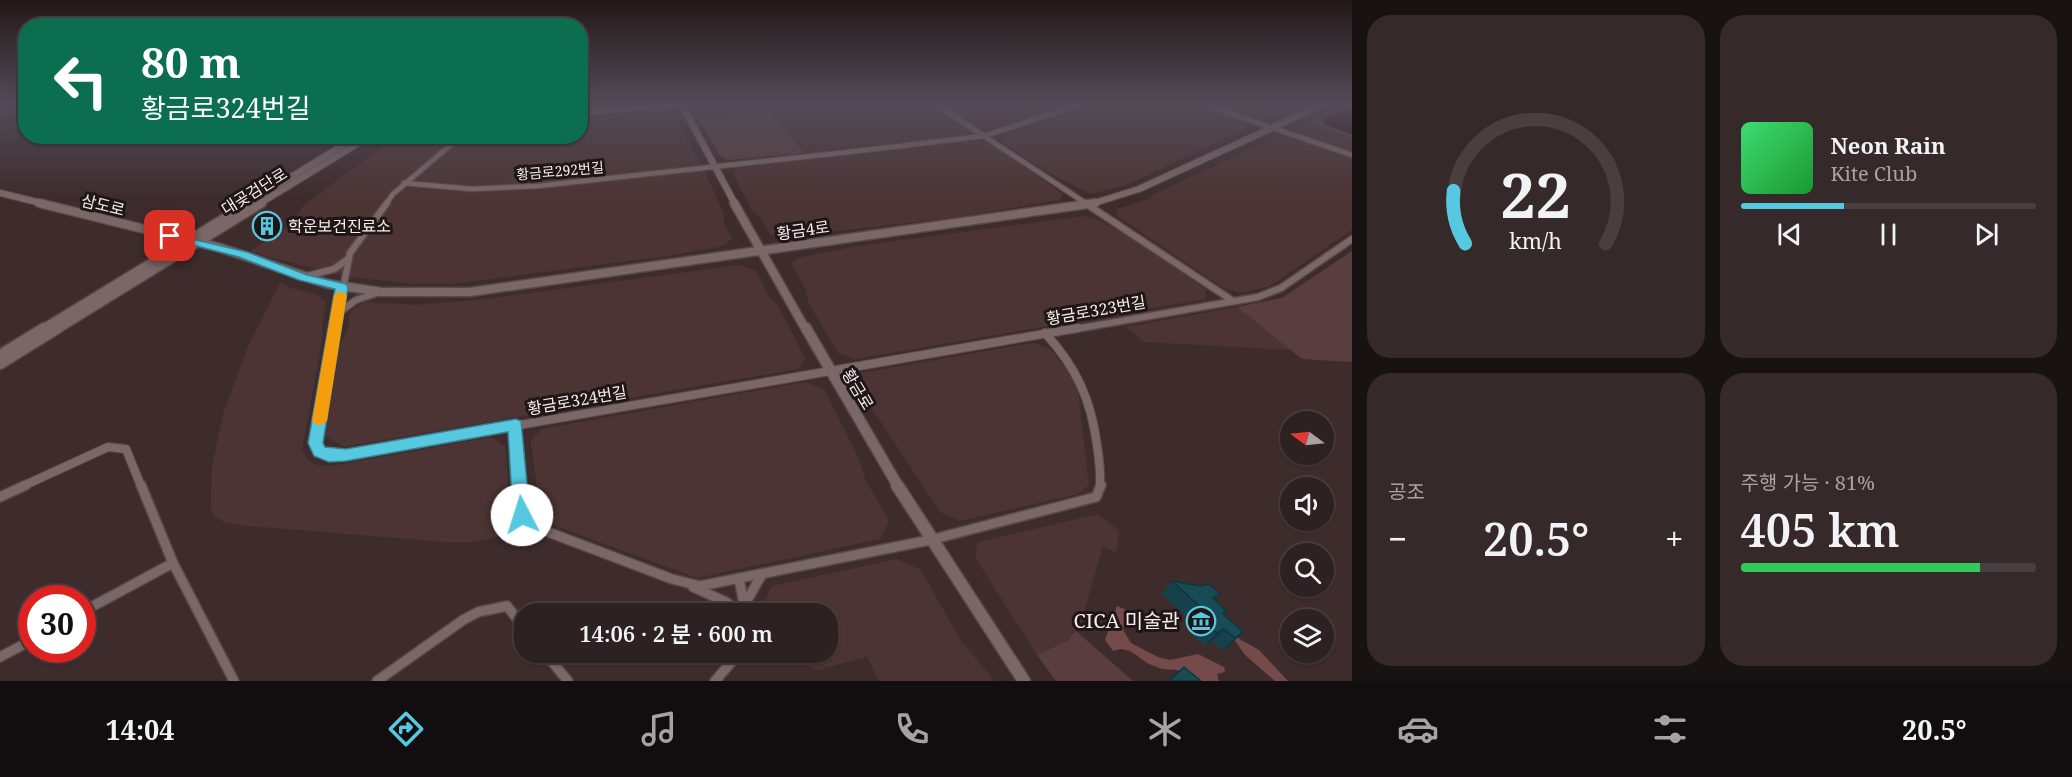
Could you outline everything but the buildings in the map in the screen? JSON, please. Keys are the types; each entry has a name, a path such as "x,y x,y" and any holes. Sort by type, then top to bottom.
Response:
{"street":[{"name":"황금로","path":"699,135 760,251 930,540 1024,681"},
{"name":"황금로292번길","path":"404,183 458,188 519,188 989,135"},
{"name":"황금4로","path":"268,264 303,277 342,287 382,292 470,292 1088,205 1139,189 1256,135"},
{"path":"1291,135 1352,155"},
{"path":"984,136 1233,301"},
{"name":"대곶검단로","path":"0,354 345,144"},
{"name":"대곶검단로","path":"0,364 357,144"},
{"path":"303,277 329,271 348,259 367,226 404,183 451,144"},
{"name":"삼도로","path":"0,193 188,240 268,264"},
{"name":"황금로323번길","path":"829,369 1266,295 1281,288 1352,239"},
{"name":"황금로324번길","path":"348,259 315,443 323,454 346,455 829,369"},
{"path":"338,314 356,300 382,292"},
{"path":"516,425 521,508 527,524 688,584 700,586 930,540 1096,497 1100,492 1101,478 1088,393 1070,360 1045,333"},
{"path":"0,497 108,447 126,449 173,563 234,681"},
{"path":"96,604 173,563"},
{"path":"748,603 762,574"},
{"path":"739,579 743,603"},
{"path":"688,584 712,599 724,603"},
{"path":"377,681 463,620 478,612 507,606 514,615"},
{"path":"0,657 18,647"},
{"path":"553,663 568,681"},
{"path":"715,681 731,663"}],"shaded area":[{"path":"588,135 684,135 699,160 724,213 724,223 732,238 724,246 667,256 452,284 413,284 350,277 249,252 290,225 304,205 387,144 588,144"},
{"path":"707,135 790,135 804,153 727,160 720,156"},
{"path":"789,135 965,135 965,135 804,153"},
{"path":"1233,135 1127,185 1091,194 1046,171 1001,141 1002,136"},
{"path":"1303,135 1342,135 1352,138 1352,153"},
{"path":"1278,137 1291,138 1352,158 1352,230 1268,287 1240,293 1222,287 1117,216 1117,209 1147,200 1154,194"},
{"path":"976,141 990,143 1042,179 1062,194 1060,200 958,217 778,238 770,234 760,217 752,210 734,175 735,170 740,168"},
{"path":"1084,216 1100,220 1137,242 1206,289 1206,299 855,359 838,353 809,304 805,288 791,264 797,258 857,246"},
{"path":"1352,251 1352,362 1302,359 1237,307 1282,298"},
{"path":"739,265 755,270 769,296 778,306 805,358 798,369 344,447 325,436 340,344 347,332 351,310 365,302 415,305 478,300"},
{"path":"283,283 291,288 318,295 326,303 322,325 323,335 302,450 307,460 317,465 331,466 491,437 505,446 513,534 472,542 444,542 239,525 224,522 214,516 211,509 212,466 224,411 249,344 279,285"},
{"path":"1237,307 1292,350 1144,342 1126,327"},
{"path":"1033,343 1050,349 1071,375 1078,391 1089,485 1078,494 960,521 940,512 856,384 861,373"},
{"path":"805,382 824,389 859,459 865,479 889,521 880,539 697,578 550,524 541,518 531,441 541,429"},
{"path":"1098,514 1119,531 1116,552 1103,547 1081,621 1072,637 1037,655 975,557 978,542"},
{"path":"897,559 921,570 961,641 995,681 879,681 867,657 817,670 804,663 838,663 838,603 764,603 772,586"},
{"path":"1117,606 1129,611 1123,630 1131,643 1158,657 1170,660 1198,654 1224,667 1225,672 1217,674 1219,681 1194,681 1177,670 1162,669 1149,664 1130,651 1121,649 1113,651 1105,640"},
{"path":"1076,631 1133,681 1056,681 1037,655 1068,640"},
{"path":"1236,637 1259,650 1288,681 1275,681 1245,655 1234,639"}],"slow traffic":[{"path":"319,421 332,354 340,295"}],"place":[{"name":"학운보건진료소","path":"267,226"},
{"name":"CICA 미술관","path":"1201,621"}],"route":[{"path":"170,236 221,248 290,273 342,287 315,443 319,452 329,456 346,455 516,425 522,515"}]}
